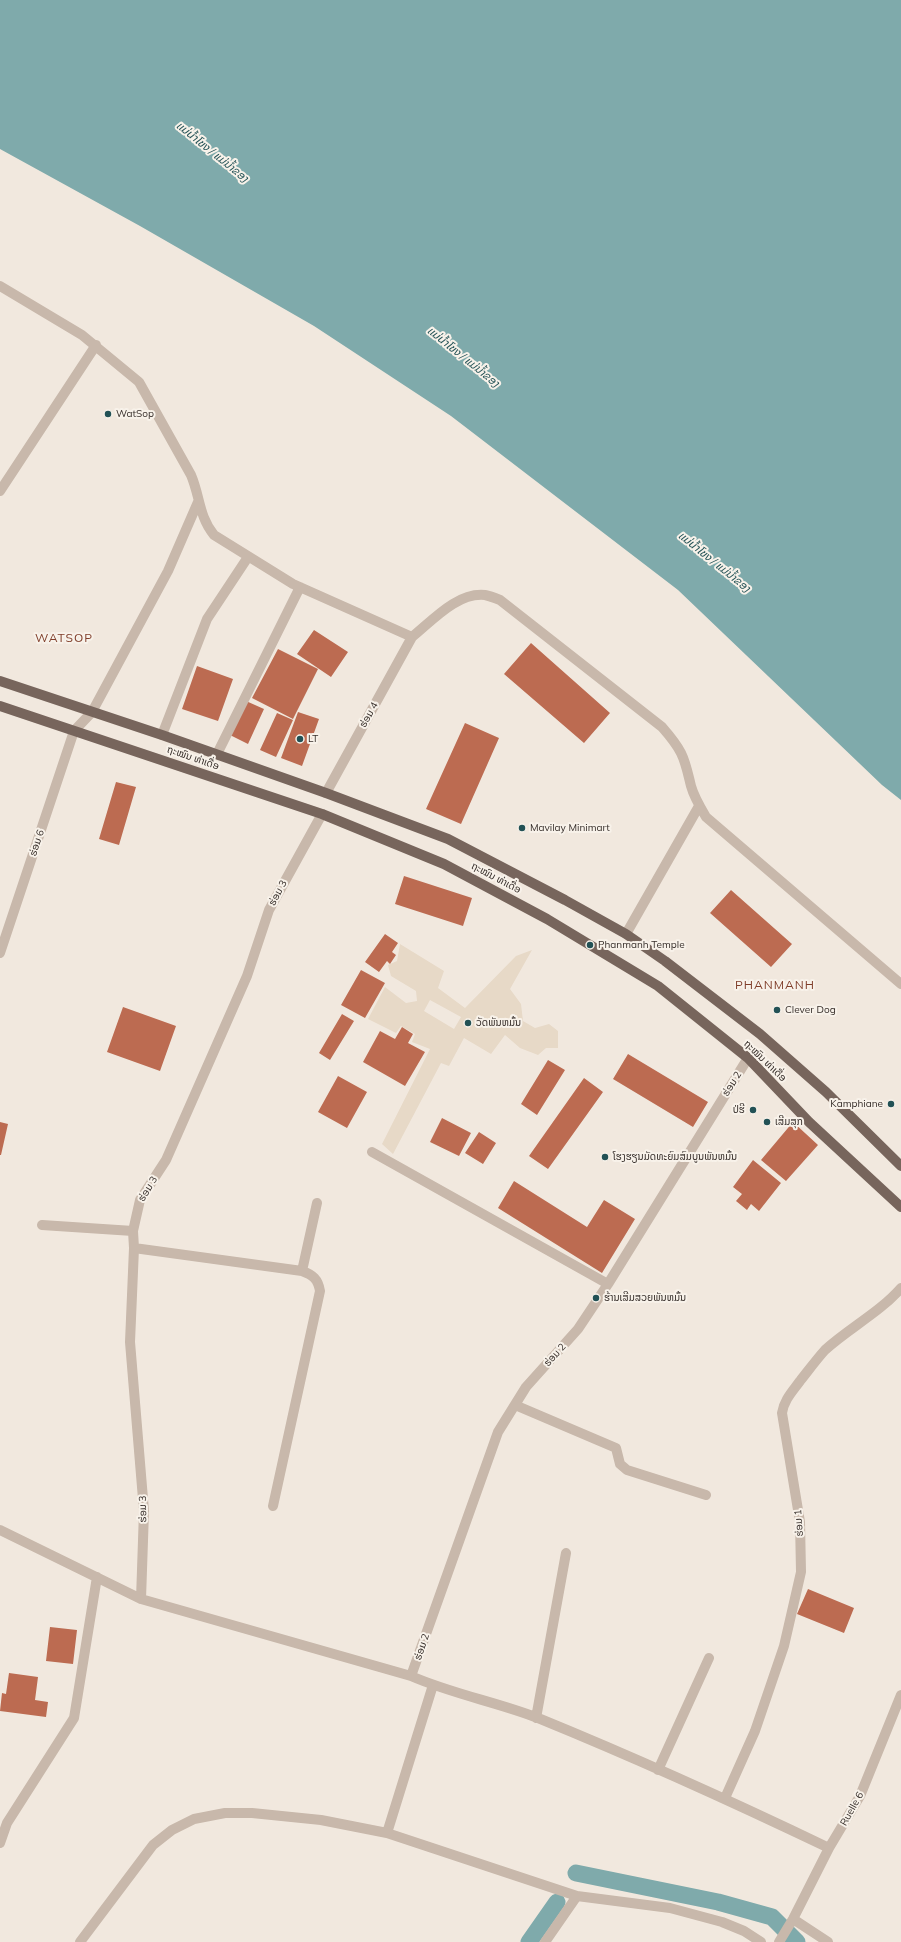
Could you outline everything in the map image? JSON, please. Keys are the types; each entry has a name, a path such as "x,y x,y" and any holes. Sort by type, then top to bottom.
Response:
{"main road":[{"name":"ຖະໝົນ ທ່າເດື່ອ","path":"0,681 217,754 326,793 448,840 565,900 626,934 665,961 760,1034 826,1092 901,1166"},
{"name":"ຖະໝົນ ທ່າເດື່ອ","path":"0,706 322,814 444,864 547,919 658,986 748,1058 809,1122 901,1207"}],"street":[{"path":"0,286 82,334 138,382 192,475 198,489 198,502 206,526 214,535 248,557 300,587 412,637 452,604 462,599 475,595 486,595 500,600 662,727 682,754 689,774 691,787 699,806 706,817 901,984"},
{"path":"0,491 96,345"},
{"path":"74,731 92,712 168,571 198,502"},
{"path":"162,735 207,619 248,557"},
{"path":"217,754 300,587"},
{"name":"ຮ່ອມ 4","path":"326,793 412,637"},
{"name":"ຮ່ອມ 6","path":"0,954 74,731"},
{"path":"626,934 699,806"},
{"name":"ຮ່ອມ 3","path":"141,1599 144,1511 130,1342 134,1248 133,1231 140,1200 166,1160 247,976 269,910 322,814"},
{"name":"ຮ່ອມ 2","path":"411,1676 498,1432 526,1387 578,1329 608,1284 748,1058"},
{"path":"372,1152 608,1284"},
{"path":"302,1271 317,1203"},
{"path":"42,1225 133,1231"},
{"path":"134,1248 302,1271 312,1275 318,1282 320,1291 273,1506"},
{"name":"ຮ່ອມ 1","path":"725,1798 755,1731 784,1646 801,1572 800,1522 782,1413 784,1405 788,1397 826,1349 890,1300 901,1288"},
{"path":"515,1405 616,1448 620,1464 627,1470 706,1495"},
{"path":"0,1530 141,1599 411,1676 433,1686 536,1718 725,1798 829,1848"},
{"path":"536,1718 566,1553"},
{"path":"0,1842 7,1823 74,1718 97,1577"},
{"path":"658,1770 709,1658"},
{"path":"387,1833 433,1686"},
{"name":"Ruelle 6","path":"779,1942 793,1919 829,1848 860,1796 901,1695"},
{"path":"80,1942 153,1845 172,1830 194,1819 225,1813 252,1813 321,1820 387,1833 577,1896 670,1908 722,1922 744,1931 761,1942"},
{"path":"545,1942 577,1896"},
{"path":"793,1919 828,1942"}],"shaded area":[{"path":"400,944 444,971 438,988 465,1008 516,956 532,950 510,989 521,1004 523,1021 535,1028 549,1024 558,1031 558,1048 546,1048 538,1055 520,1048 505,1035 491,1054 464,1038 449,1066 441,1063 393,1154 382,1144 430,1049 412,1042 415,1034 401,1026 396,1033 368,1019 385,987 406,1003 417,1001 416,991 391,976 388,965 397,961","holes":["430,1000 461,1017 454,1029 424,1011"]}],"water":[{"name":"แม่น้ำโขง / ແມ່ນ້ຳຂອງ","path":"0,0 901,0 901,800 882,785 678,590 451,416 314,326 140,226 0,149"}],"building":[{"path":"314,630 348,652 331,677 297,654"},
{"path":"531,643 610,713 584,743 504,674"},
{"path":"278,649 318,669 293,719 252,698"},
{"path":"197,666 233,679 218,721 182,709"},
{"path":"246,701 264,709 248,744 230,735"},
{"path":"298,712 319,719 302,766 281,758"},
{"path":"277,713 293,720 276,757 260,750"},
{"path":"465,723 499,738 461,824 426,809"},
{"path":"116,782 136,787 119,845 99,839"},
{"path":"404,876 472,898 463,926 395,904"},
{"path":"731,890 792,944 771,967 710,913"},
{"path":"385,934 398,943 392,952 396,955 390,964 387,961 379,972 365,962"},
{"path":"361,970 385,983 365,1018 341,1005"},
{"path":"123,1007 176,1026 160,1071 107,1052"},
{"path":"342,1014 354,1021 330,1060 319,1053"},
{"path":"402,1027 413,1034 408,1043 425,1052 405,1086 363,1062 380,1031 395,1039"},
{"path":"628,1054 708,1102 693,1127 613,1079"},
{"path":"548,1060 565,1070 537,1115 521,1104"},
{"path":"338,1076 367,1092 347,1128 318,1112"},
{"path":"584,1078 603,1092 548,1169 529,1156"},
{"path":"442,1118 471,1133 459,1156 430,1142"},
{"path":"0,1122 8,1124 1,1155 0,1155"},
{"path":"793,1122 818,1145 786,1181 761,1160"},
{"path":"479,1132 496,1143 483,1164 465,1153"},
{"path":"753,1160 781,1183 759,1211 751,1204 747,1210 736,1201 742,1194 733,1187"},
{"path":"514,1181 587,1227 604,1200 635,1219 602,1273 498,1208"},
{"path":"808,1589 854,1608 844,1633 797,1614"},
{"path":"50,1627 77,1630 73,1664 46,1661"},
{"path":"9,1673 38,1677 35,1700 48,1702 46,1717 0,1711 2,1693 6,1694"}],"waterway":[{"path":"576,1873 718,1902 772,1917 797,1942"},
{"path":"529,1942 557,1902"}],"place":[{"name":"WatSop","path":"108,414"},
{"name":"LT","path":"300,739"},
{"name":"Mavilay Minimart","path":"522,828"},
{"name":"Phanmanh Temple","path":"590,945"},
{"name":"Clever Dog","path":"777,1010"},
{"name":"ວັດພັນຫມັ້ນ","path":"468,1023"},
{"name":"Kamphiane","path":"891,1104"},
{"name":"ປ່ຮີ","path":"753,1110"},
{"name":"ເສີມສຸກ","path":"767,1122"},
{"name":"ໂຮງຮຽນມັດທະຍົມສົມບູນພັນຫມັ້ນ","path":"605,1157"},
{"name":"ຮ້ານເສີມສວຍພັນຫມັ້ນ","path":"596,1298"}],"district":[{"name":"WATSOP","path":"64,638"},
{"name":"PHANMANH","path":"775,985"}]}
